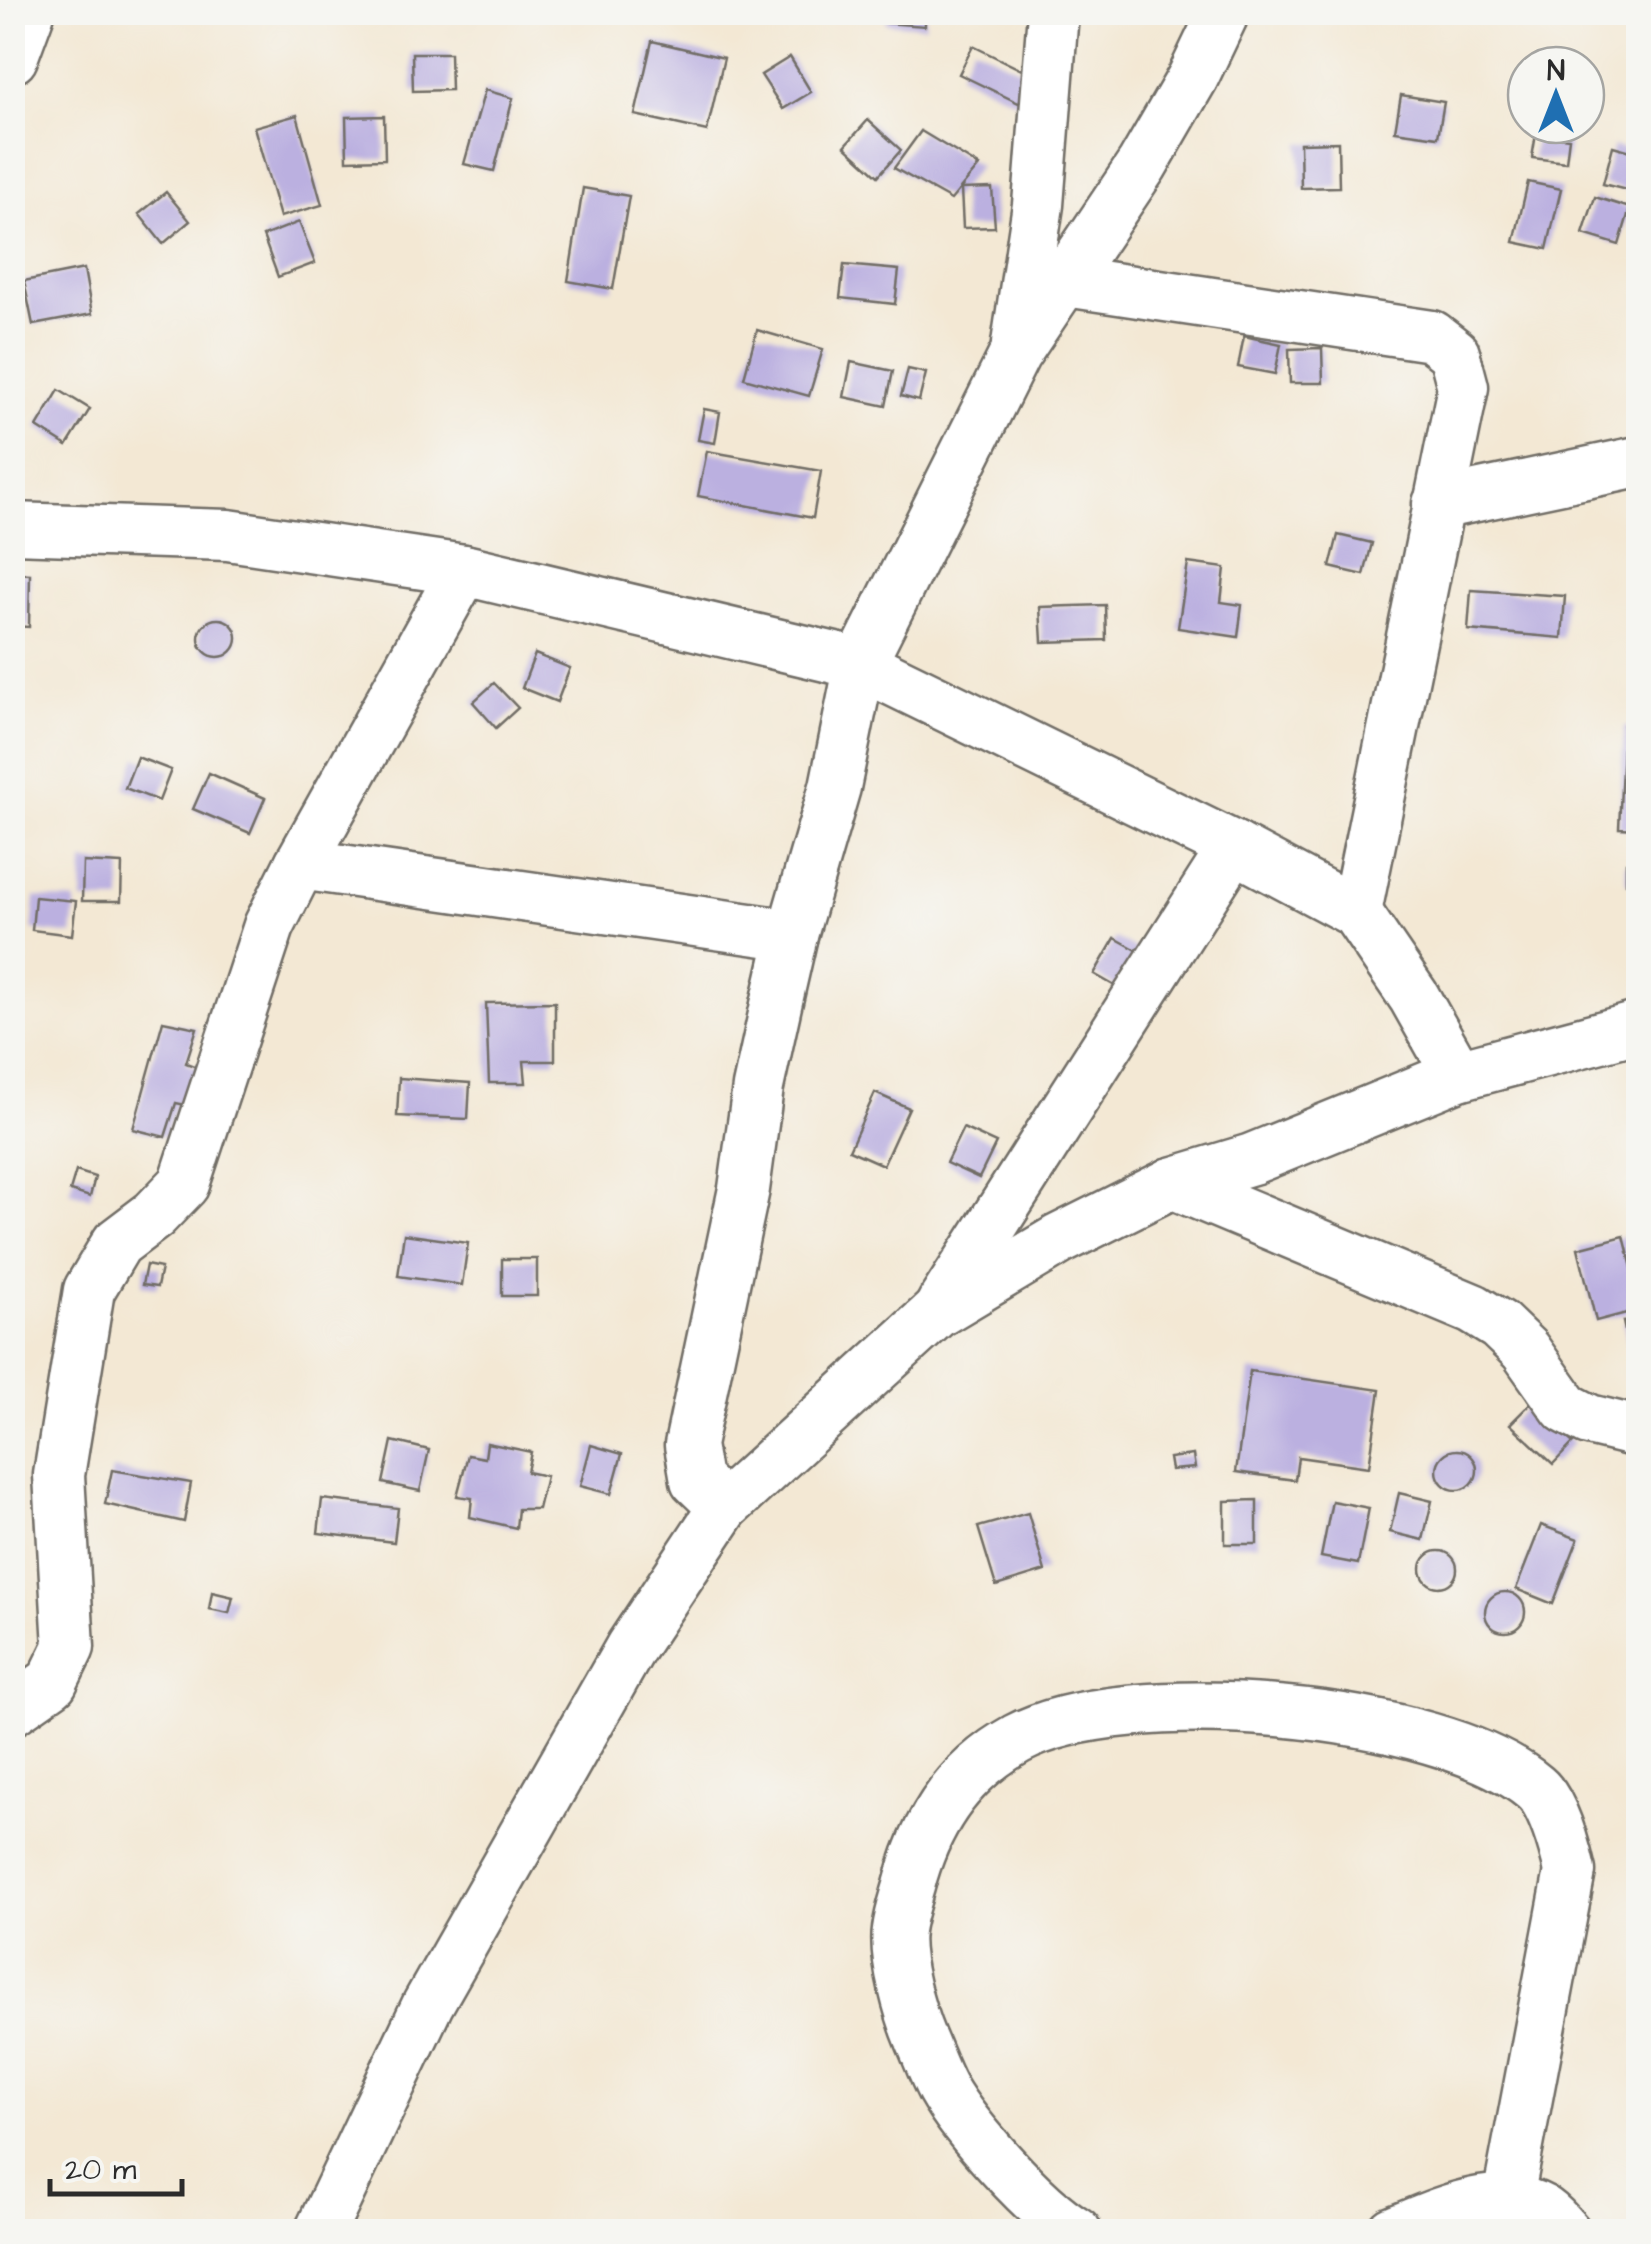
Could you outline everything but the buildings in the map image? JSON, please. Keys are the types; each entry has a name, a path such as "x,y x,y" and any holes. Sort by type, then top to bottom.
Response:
{"street":[{"path":"12,58 29,12"},
{"path":"1015,354 1038,205 1052,12"},
{"path":"724,1507 696,1480 690,1445 744,1190 758,1087 792,934 836,787 860,664 1015,354 1142,165 1193,77 1224,12"},
{"path":"1066,281 1432,336 1454,352 1463,387 1356,912"},
{"path":"1438,504 1638,462"},
{"path":"16,522 228,535 464,570 860,664 1234,847 1356,912 1414,997 1458,1074"},
{"path":"12,1710 52,1682 70,1647 59,1474 89,1290 117,1243 154,1215 184,1184 269,926 464,570"},
{"path":"936,1313 1234,847"},
{"path":"300,864 792,934"},
{"path":"320,2232 428,2004 631,1647 724,1507 936,1313 1060,1239 1172,1183 1252,1158 1458,1074 1638,1027"},
{"path":"1172,1183 1474,1309 1526,1350 1566,1408 1588,1420 1638,1432"},
{"path":"1076,2232 997,2161 943,2090 909,2012 897,1933 918,1850 958,1783 1018,1738 1090,1713 1273,1709 1400,1731 1488,1758 1538,1791 1564,1842 1570,1871 1508,2198"},
{"path":"1392,2232 1449,2210 1508,2198 1545,2211 1565,2232"}]}
